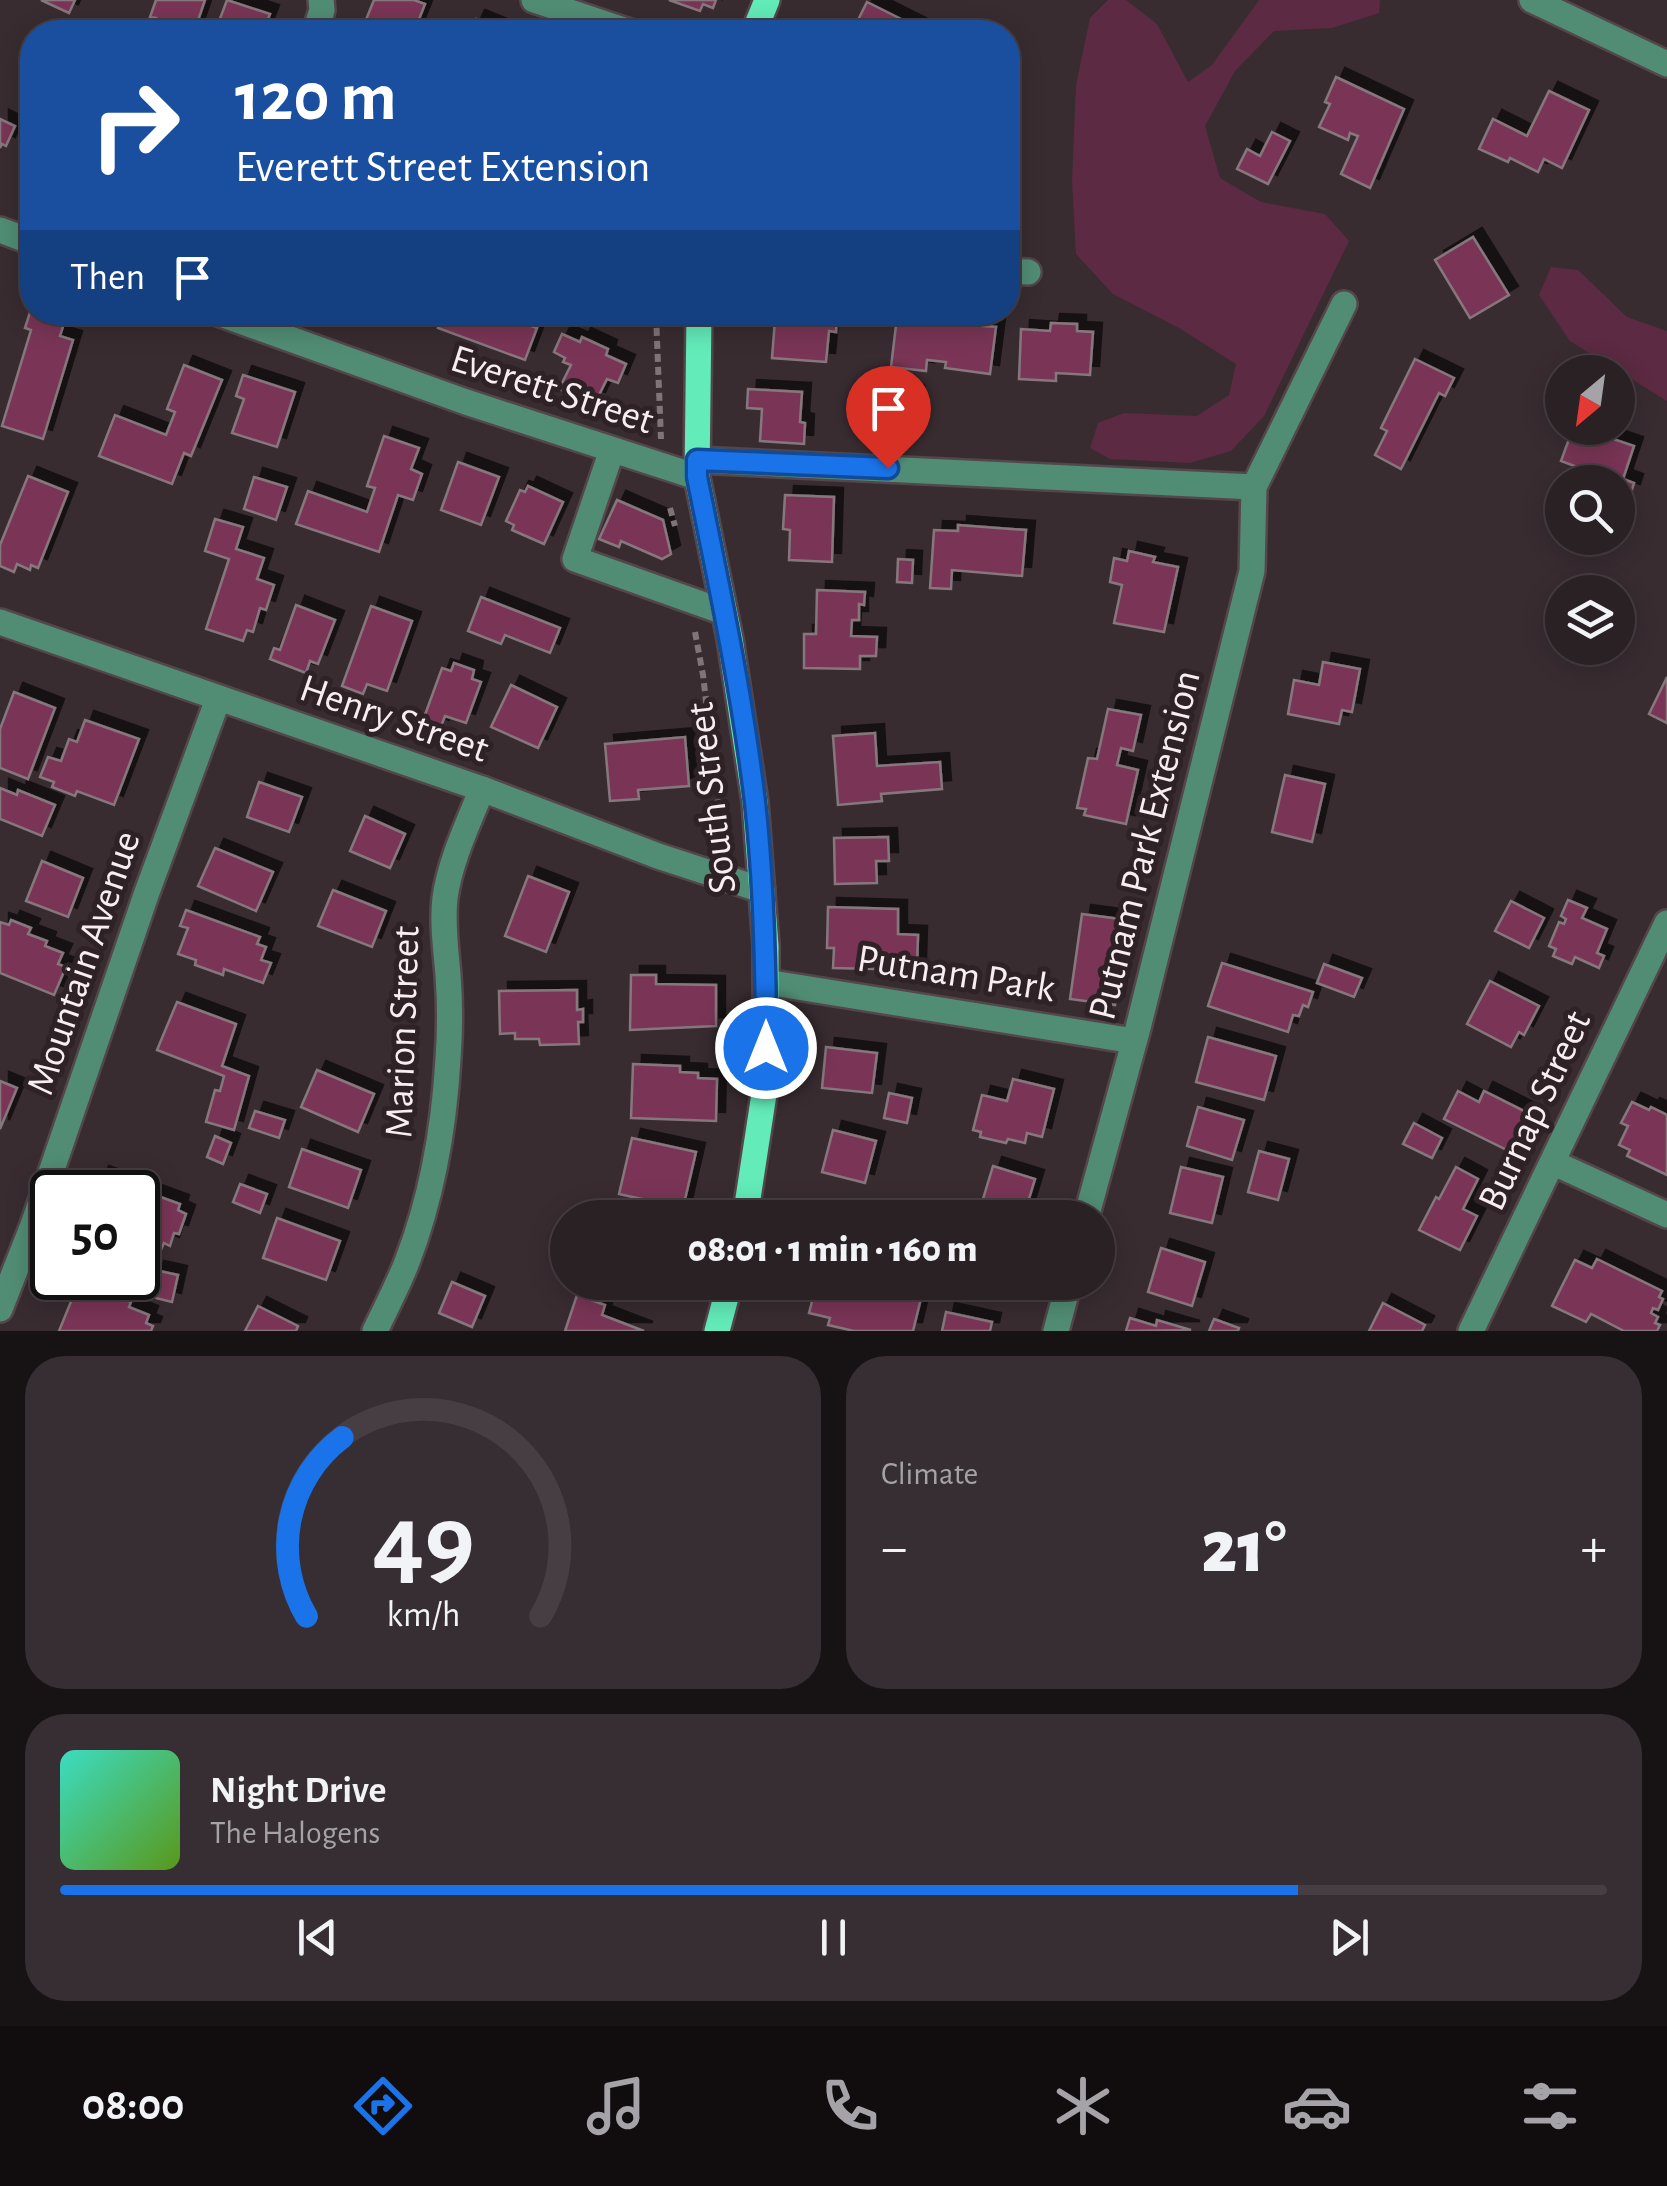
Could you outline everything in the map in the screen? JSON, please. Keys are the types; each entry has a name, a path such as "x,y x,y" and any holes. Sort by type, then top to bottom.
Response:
{"main road":[{"name":"South Street","path":"699,325 697,468 755,802 762,890 766,1080 747,1200"},
{"path":"716,1331 725,1300"}],"street":[{"path":"534,0 594,20"},
{"path":"1532,0 1667,64"},
{"path":"1254,487 1344,304"},
{"name":"Everett Street","path":"251,325 612,450 697,468 1254,487"},
{"path":"612,450 575,558 724,612"},
{"name":"Putnam Park Extension","path":"1091,1200 1252,571 1254,487"},
{"name":"Henry Street","path":"0,622 762,890"},
{"name":"Mountain Avenue","path":"0,1309 218,699"},
{"name":"Marion Street","path":"374,1331 407,1262 439,1148 448,1058 445,898 463,836 482,790"},
{"name":"Burnap Street","path":"1471,1331 1667,923"},
{"name":"Putnam Park","path":"766,982 1134,1040"},
{"path":"1554,1162 1667,1215"},
{"path":"1056,1331 1064,1300"}],"path":[{"path":"656,325 661,446"},
{"path":"670,508 677,535"},
{"path":"689,599 703,675 724,852"}],"shaded area":[{"path":"1108,0 1126,0 1157,24 1188,82 1212,65 1259,0 1380,0 1379,13 1332,28 1274,31 1235,71 1205,126 1220,178 1261,202 1325,214 1349,241 1264,416 1231,451 1190,463 1110,459 1090,448 1098,423 1124,413 1197,416 1229,395 1236,364 1179,328 1113,294 1076,254 1072,181 1076,85 1090,18"},
{"path":"1551,267 1578,270 1627,317 1667,331 1667,401 1635,381 1635,355 1593,355 1570,341 1539,295"}],"building":[{"path":"41,0 75,0 69,13"},
{"path":"156,0 205,0 198,20 150,17"},
{"path":"227,0 270,14 268,20 220,20"},
{"path":"374,0 414,0 425,4 419,20 366,20"},
{"path":"669,0 716,0 713,8 703,4 700,11"},
{"path":"867,2 903,20 858,20"},
{"path":"1336,77 1404,109 1370,188 1341,174 1358,136 1350,133 1348,140 1319,127 1330,104 1325,102"},
{"path":"1549,91 1589,110 1562,168 1544,159 1538,172 1479,149 1493,119 1527,136"},
{"path":"0,119 15,126 6,146 2,144 0,148"},
{"path":"1272,132 1290,141 1268,184 1237,169 1247,149 1260,156"},
{"path":"1473,237 1509,295 1470,318 1435,260"},
{"path":"1051,323 1077,324 1077,331 1093,332 1090,375 1056,373 1056,381 1019,379 1021,329 1050,331"},
{"path":"63,325 60,336 73,340 43,439 2,426 31,330 25,328"},
{"path":"529,325 537,328 525,360 438,328"},
{"path":"775,325 836,325 836,332 829,331 826,362 772,358"},
{"path":"896,325 996,327 990,374 945,368 946,362 927,360 926,371 891,367"},
{"path":"562,334 580,342 582,337 608,349 606,355 626,364 618,383 607,379 596,401 559,389 571,365 554,352"},
{"path":"1415,359 1454,378 1445,396 1439,393 1401,469 1375,455 1387,431 1381,428"},
{"path":"184,365 222,380 191,456 184,453 172,484 99,456 115,415 166,435 175,412 167,409"},
{"path":"243,375 295,392 277,447 232,433 244,399 236,396"},
{"path":"748,389 802,392 800,422 805,423 804,444 760,441 762,409 747,408"},
{"path":"883,394 915,394 915,427 883,427"},
{"path":"384,436 419,448 411,469 422,474 413,500 398,495 379,552 296,524 308,491 367,512 375,488 367,486"},
{"path":"1567,445 1634,446 1628,465 1572,465 1561,461"},
{"path":"458,462 499,477 481,525 441,510"},
{"path":"28,476 68,492 38,568 31,565 30,570 17,564 14,572 0,566 0,545"},
{"path":"254,477 287,487 276,520 244,509"},
{"path":"528,486 563,502 544,544 512,530 514,525 506,521 520,490 525,492"},
{"path":"785,495 834,497 832,562 789,560 790,530 783,529"},
{"path":"617,500 663,520 671,554 662,559 621,541 619,547 599,539"},
{"path":"215,519 243,527 236,549 264,558 257,579 274,585 266,610 260,608 253,632 247,630 243,641 206,629 229,559 205,551"},
{"path":"958,525 1026,530 1022,576 952,570 951,589 930,588 934,530 958,531"},
{"path":"1129,551 1155,557 1153,562 1178,567 1164,632 1114,623 1122,585 1110,582 1114,558 1127,561"},
{"path":"898,559 913,560 912,583 897,582"},
{"path":"817,590 865,592 864,605 859,604 859,620 852,620 851,636 877,637 876,656 860,656 860,669 804,668 804,634 816,634"},
{"path":"481,597 560,628 550,653 505,635 501,644 468,631"},
{"path":"296,605 335,620 318,664 310,661 306,673 270,659 274,648 280,650"},
{"path":"371,606 412,621 387,691 367,684 363,694 342,686"},
{"path":"1323,662 1360,669 1352,712 1342,710 1339,724 1288,714 1294,680 1319,685"},
{"path":"454,663 474,670 472,679 481,682 466,723 445,716 440,729 422,723 442,668 451,671"},
{"path":"1667,677 1667,723 1649,714"},
{"path":"511,685 557,707 538,748 491,727"},
{"path":"14,692 55,708 28,779 0,768 0,729"},
{"path":"1108,709 1141,715 1133,751 1121,748 1117,765 1138,770 1126,824 1084,815 1086,809 1077,808 1088,758 1097,759"},
{"path":"85,720 139,739 114,805 77,791 75,796 52,787 54,782 40,777 48,757 61,761 69,739 77,742"},
{"path":"875,733 877,766 940,762 942,789 881,794 882,801 838,805 833,736"},
{"path":"685,737 689,786 638,790 639,799 610,801 605,744"},
{"path":"1285,775 1325,784 1312,842 1272,832"},
{"path":"259,782 302,797 289,832 247,817"},
{"path":"0,788 17,795 18,790 55,805 42,836 0,819"},
{"path":"365,816 405,834 390,868 350,851"},
{"path":"888,837 889,861 876,861 877,883 835,884 834,838"},
{"path":"215,848 273,872 256,911 198,886"},
{"path":"42,861 83,878 68,917 26,901"},
{"path":"528,876 569,892 546,952 505,936"},
{"path":"333,890 386,911 372,947 318,926"},
{"path":"1568,900 1587,908 1582,918 1607,929 1597,953 1604,956 1599,968 1575,957 1572,964 1553,956 1556,949 1549,946 1559,922 1564,924 1566,919 1561,916"},
{"path":"1511,901 1544,918 1529,948 1495,931"},
{"path":"828,907 898,909 898,934 918,935 917,970 833,968 834,948 827,948"},
{"path":"186,910 260,937 257,944 266,947 261,960 271,963 263,983 224,969 223,975 178,954 188,928 180,926"},
{"path":"1082,914 1128,920 1115,1005 1070,999"},
{"path":"11,920 31,928 28,934 63,953 58,964 66,967 54,995 0,973 0,922 9,925"},
{"path":"1222,963 1313,992 1308,1007 1303,1005 1299,1016 1293,1015 1288,1032 1208,1006"},
{"path":"1324,964 1362,978 1354,997 1317,983"},
{"path":"631,975 656,975 656,984 716,985 716,1026 630,1030"},
{"path":"1490,981 1539,1006 1524,1035 1519,1032 1511,1047 1467,1024"},
{"path":"577,990 577,1010 583,1009 583,1022 578,1022 579,1044 540,1045 539,1039 515,1039 515,1033 500,1034 499,991"},
{"path":"177,1002 236,1024 222,1066 249,1076 234,1130 206,1122 215,1090 220,1091 224,1076 157,1050"},
{"path":"1208,1037 1276,1056 1264,1100 1196,1082"},
{"path":"826,1047 877,1053 872,1093 822,1088"},
{"path":"633,1064 680,1066 680,1072 717,1079 716,1121 631,1118"},
{"path":"317,1070 374,1094 358,1132 301,1107"},
{"path":"1013,1079 1054,1089 1042,1137 1027,1133 1025,1143 1008,1139 1006,1143 980,1137 981,1132 973,1130 982,1095 1007,1101"},
{"path":"0,1081 17,1088 0,1129"},
{"path":"1458,1091 1479,1102 1484,1091 1528,1113 1509,1151 1444,1119"},
{"path":"889,1093 912,1098 907,1123 884,1118"},
{"path":"1632,1102 1667,1115 1667,1175 1627,1156 1630,1150 1619,1145 1628,1126 1621,1123"},
{"path":"1198,1107 1244,1120 1232,1160 1187,1146"},
{"path":"255,1111 285,1120 279,1138 249,1128"},
{"path":"1414,1123 1442,1138 1432,1158 1403,1144"},
{"path":"833,1130 876,1141 865,1183 822,1172"},
{"path":"215,1136 231,1143 223,1164 207,1157"},
{"path":"632,1138 696,1152 685,1200 646,1200 619,1194"},
{"path":"302,1149 361,1170 348,1208 289,1187"},
{"path":"1259,1151 1289,1159 1278,1200 1248,1192"},
{"path":"993,1166 1035,1179 1029,1200 983,1200"},
{"path":"1181,1167 1223,1177 1212,1223 1170,1213"},
{"path":"1456,1167 1478,1179 1463,1209 1477,1216 1460,1250 1419,1230"},
{"path":"240,1184 267,1194 260,1213 233,1202"},
{"path":"160,1197 180,1204 178,1210 186,1214 170,1246 164,1243 160,1252"},
{"path":"277,1218 340,1241 326,1280 263,1258"},
{"path":"1161,1248 1205,1262 1192,1306 1148,1292"},
{"path":"1597,1259 1662,1291 1658,1310 1653,1308 1651,1313 1658,1317 1657,1331 1624,1331 1591,1314 1586,1322 1552,1306 1575,1260 1592,1268"},
{"path":"160,1271 178,1275 172,1302 160,1299"},
{"path":"452,1282 485,1296 472,1327 439,1313"},
{"path":"72,1300 126,1300 131,1302 129,1307 149,1315 146,1323 153,1326 151,1331 59,1331"},
{"path":"575,1300 591,1300 605,1305 602,1315 644,1331 565,1331"},
{"path":"812,1300 921,1300 913,1331 854,1331 828,1325 830,1318 809,1313"},
{"path":"1383,1303 1425,1325 1422,1331 1369,1331"},
{"path":"258,1306 298,1326 296,1331 245,1331"},
{"path":"946,1312 992,1322 990,1331 942,1331"},
{"path":"1130,1318 1156,1326 1157,1320 1191,1330 1126,1331"},
{"path":"1214,1319 1239,1328 1238,1331 1209,1331"}],"route":[{"path":"766,1048 766,946 755,802 697,460 888,468"}]}
